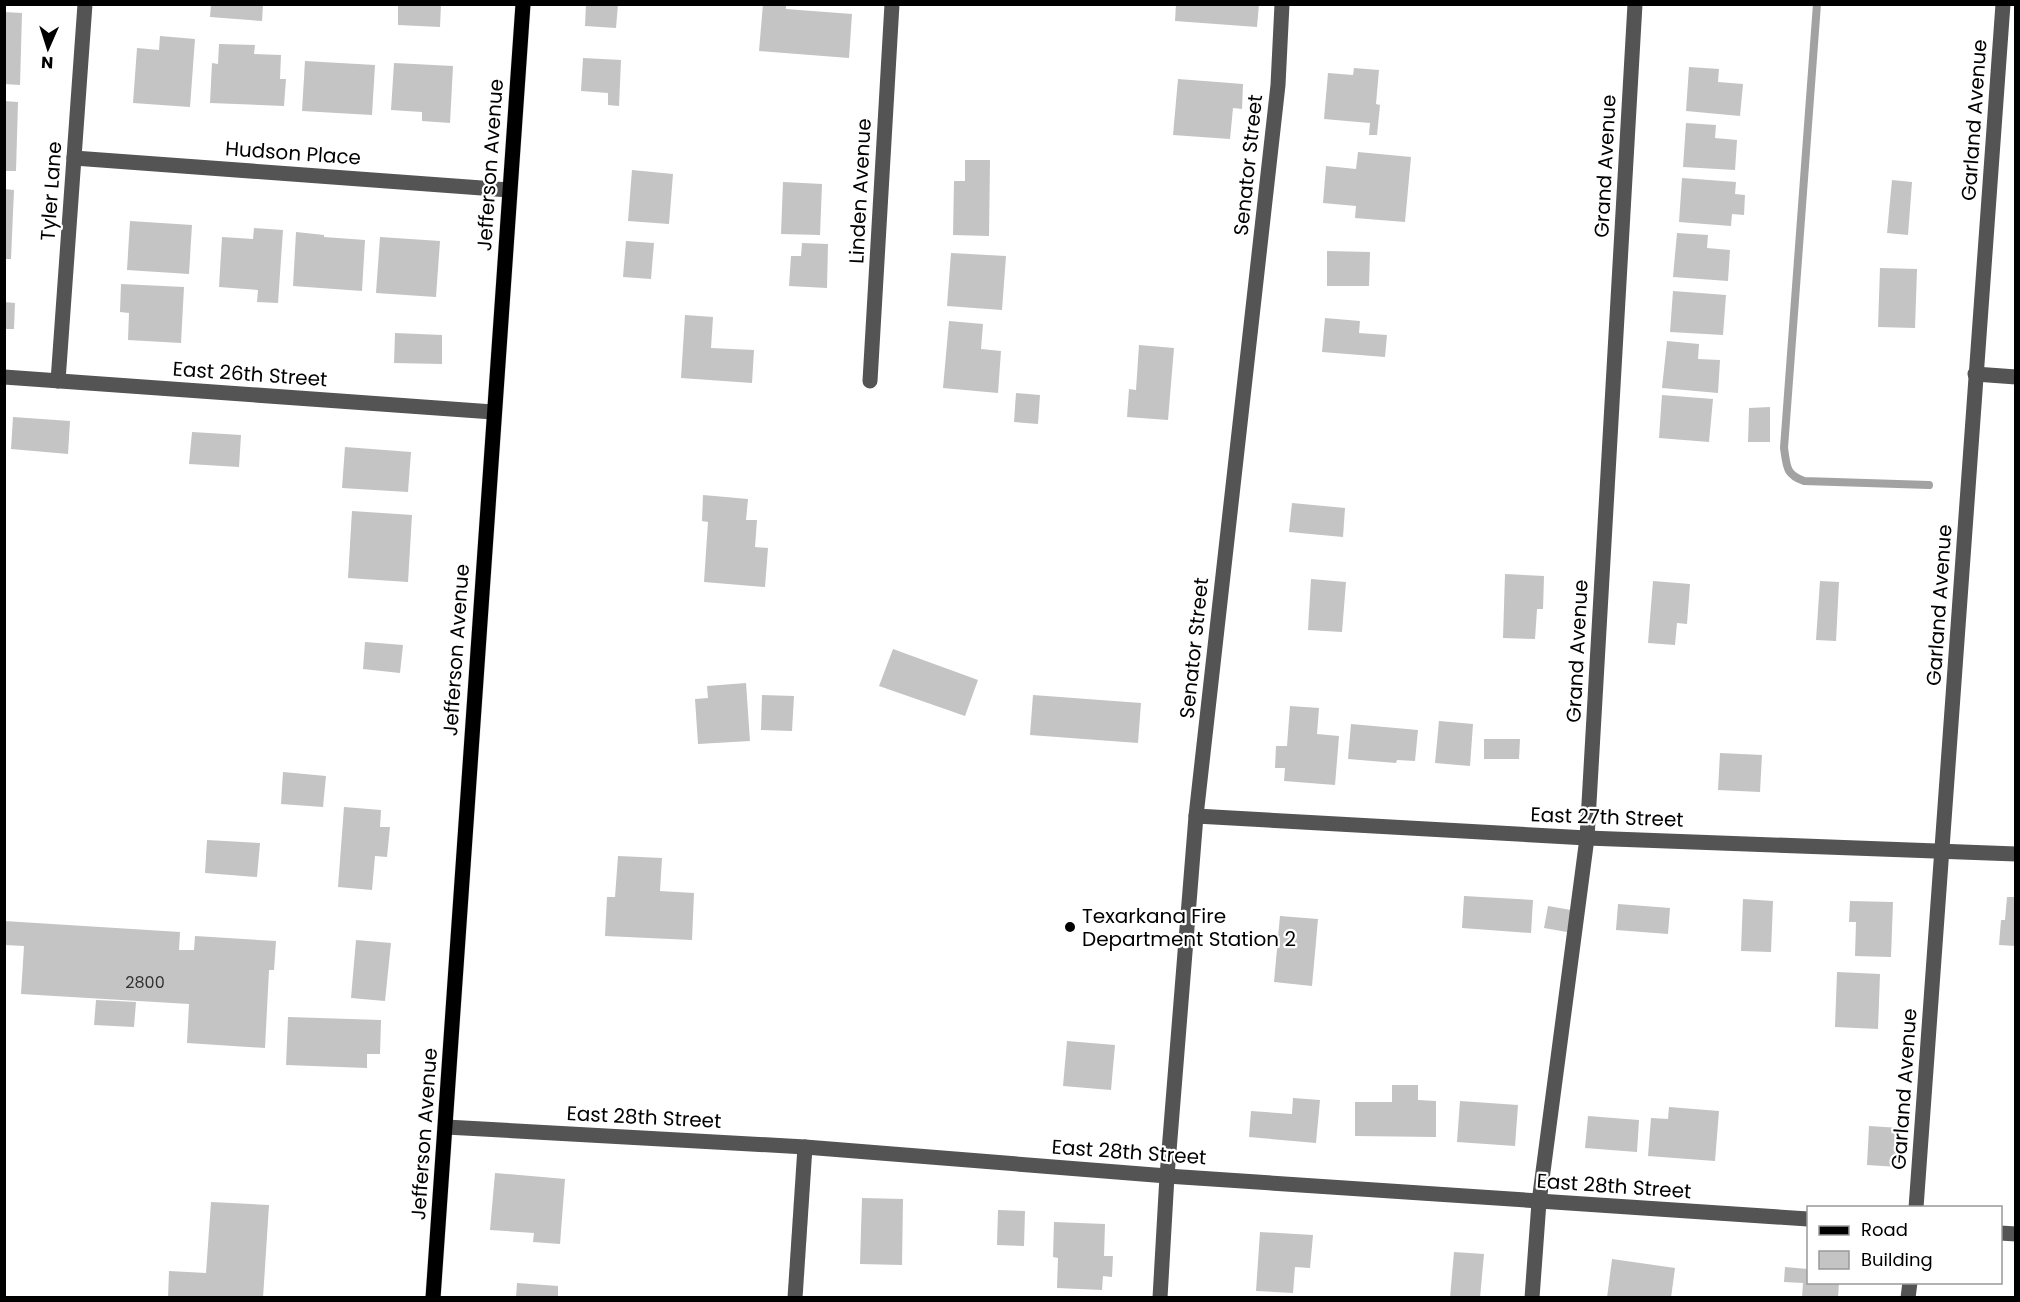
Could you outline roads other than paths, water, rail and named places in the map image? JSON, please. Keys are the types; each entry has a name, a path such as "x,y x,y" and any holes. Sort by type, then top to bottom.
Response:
{"main road":[{"name":"Jefferson Avenue","path":"433,1298 523,4"}],"street":[{"name":"Tyler Lane","path":"58,381 85,4"},
{"name":"Linden Avenue","path":"870,381 892,4"},
{"name":"Senator Street","path":"1160,1298 1167,1176 1196,816 1277,97 1282,4"},
{"name":"Grand Avenue","path":"1532,1298 1539,1202 1587,838 1635,4"},
{"name":"Garland Avenue","path":"1916,1206 2003,4"},
{"path":"1999,76 2016,77"},
{"name":"Hudson Place","path":"74,158 509,190"},
{"path":"1975,374 2016,377"},
{"name":"East 26th Street","path":"4,377 493,412"},
{"name":"East 27th Street","path":"1196,816 1587,838 2016,854"},
{"name":"East 28th Street","path":"446,1127 805,1147 1167,1176 1807,1219"},
{"path":"795,1298 805,1147"}],"waterway":[{"path":"1817,4 1784,448 1787,465 1793,475 1804,481 1929,485"}],"place":[{"name":"Texarkana Fire Department Station 2","path":"1070,927"}]}
